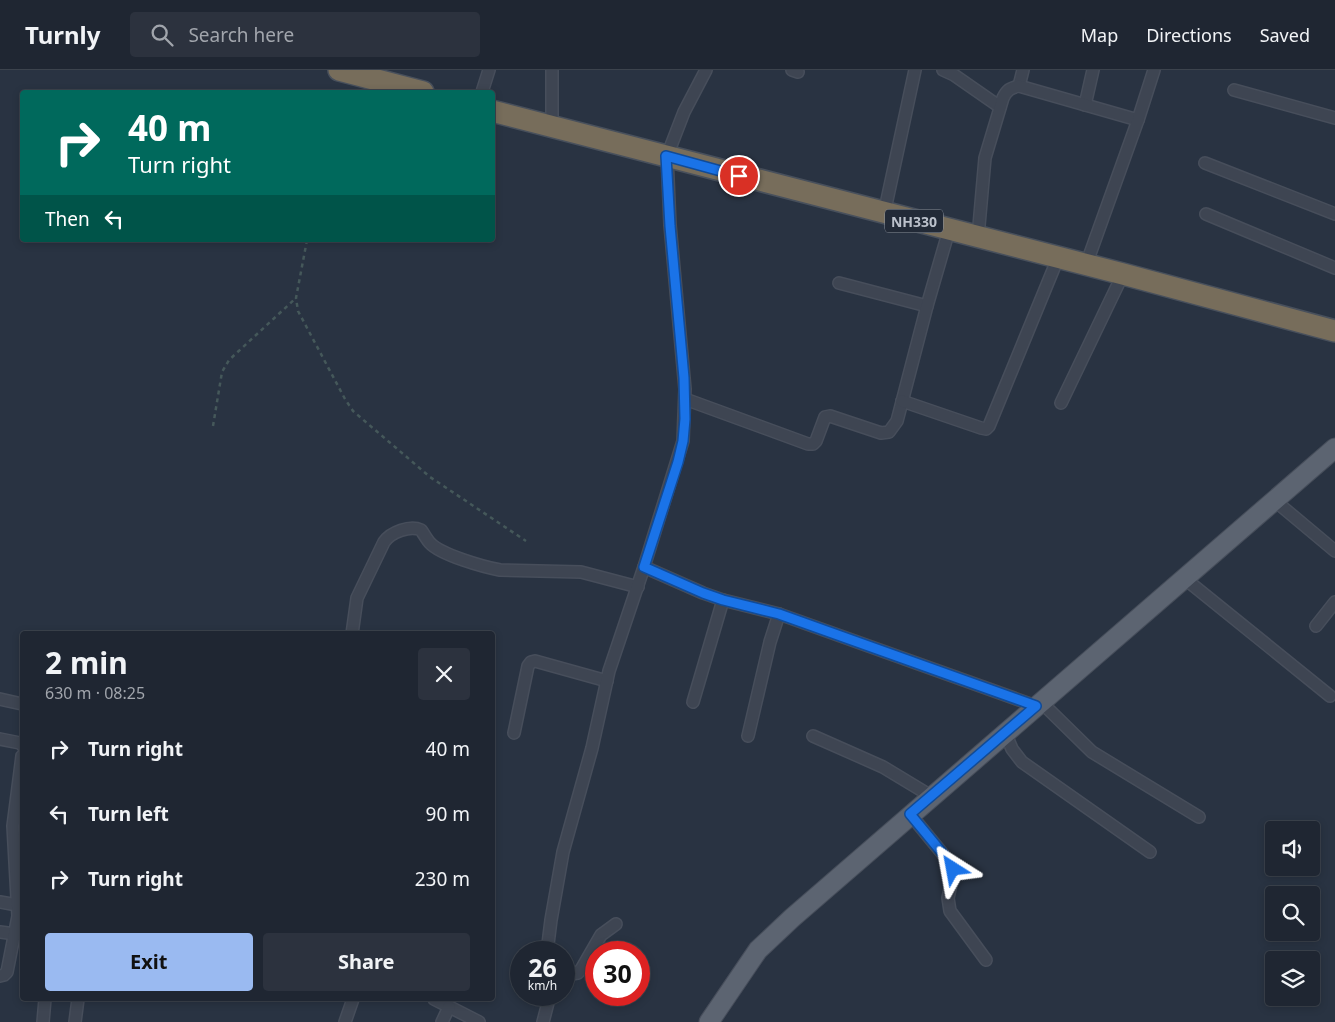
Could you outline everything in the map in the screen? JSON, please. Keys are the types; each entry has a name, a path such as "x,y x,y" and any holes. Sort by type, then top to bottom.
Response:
{"highway":[{"path":"339,70 414,90"},
{"name":"NH330","path":"495,112 884,214 1123,274 1335,331"}],"main road":[{"path":"709,1022 758,950 792,918 1335,448"}],"street":[{"path":"483,90 489,70"},
{"path":"552,70 552,127"},
{"path":"548,941 563,852 592,748 607,681 681,448 685,399 684,367 670,226 666,156 684,112 706,70"},
{"path":"884,214 915,70"},
{"path":"943,70 954,75 1000,107"},
{"path":"1019,86 1023,70"},
{"path":"1085,105 1093,70"},
{"path":"1086,265 1154,70"},
{"path":"978,237 985,158 1000,107 1007,91 1011,88 1019,86 1138,120"},
{"path":"1234,90 1335,118"},
{"path":"1205,163 1335,214"},
{"path":"1206,214 1335,268"},
{"path":"685,399 813,444 816,441 824,417 830,416 881,433 889,432 897,421 949,230"},
{"path":"902,401 981,428 990,426 1058,258"},
{"path":"1061,404 1123,274"},
{"path":"839,283 927,306"},
{"path":"1274,500 1335,551"},
{"path":"352,631 357,598 384,542 387,537 410,528 422,530 431,544 437,548 460,558 492,568 500,570 581,572 638,587"},
{"path":"644,567 723,600 779,614 1038,704 1092,752 1199,817"},
{"path":"1184,578 1330,696"},
{"path":"693,702 723,600"},
{"path":"1316,626 1335,602"},
{"path":"748,736 770,642 779,614"},
{"path":"514,733 528,666 531,662 535,661 607,681"},
{"path":"0,699 20,704"},
{"path":"1005,732 1012,749 1022,762 1150,852"},
{"path":"813,736 883,767 931,796"},
{"path":"0,739 20,743"},
{"path":"0,976 7,972 18,926 13,826 20,772"},
{"path":"910,814 951,864 952,875 948,898 950,911 986,960"},
{"path":"0,902 17,905"},
{"path":"575,973 582,968 601,936 616,924"},
{"path":"0,932 18,926"},
{"path":"43,1022 44,1001"},
{"path":"75,1022 78,1001"},
{"path":"345,1022 352,1001"},
{"path":"438,1001 479,1022"},
{"path":"543,1022 547,1006"},
{"path":"442,1022 449,1007"}],"path":[{"path":"307,242 296,298 298,311 345,399 353,410 430,477 526,541"},
{"path":"212,426 222,372 229,360 296,298"}],"route":[{"path":"739,176 666,156 670,226 685,389 685,419 683,441 678,462 644,567 703,593 779,614 1036,706 910,814 948,860 953,869"}]}
